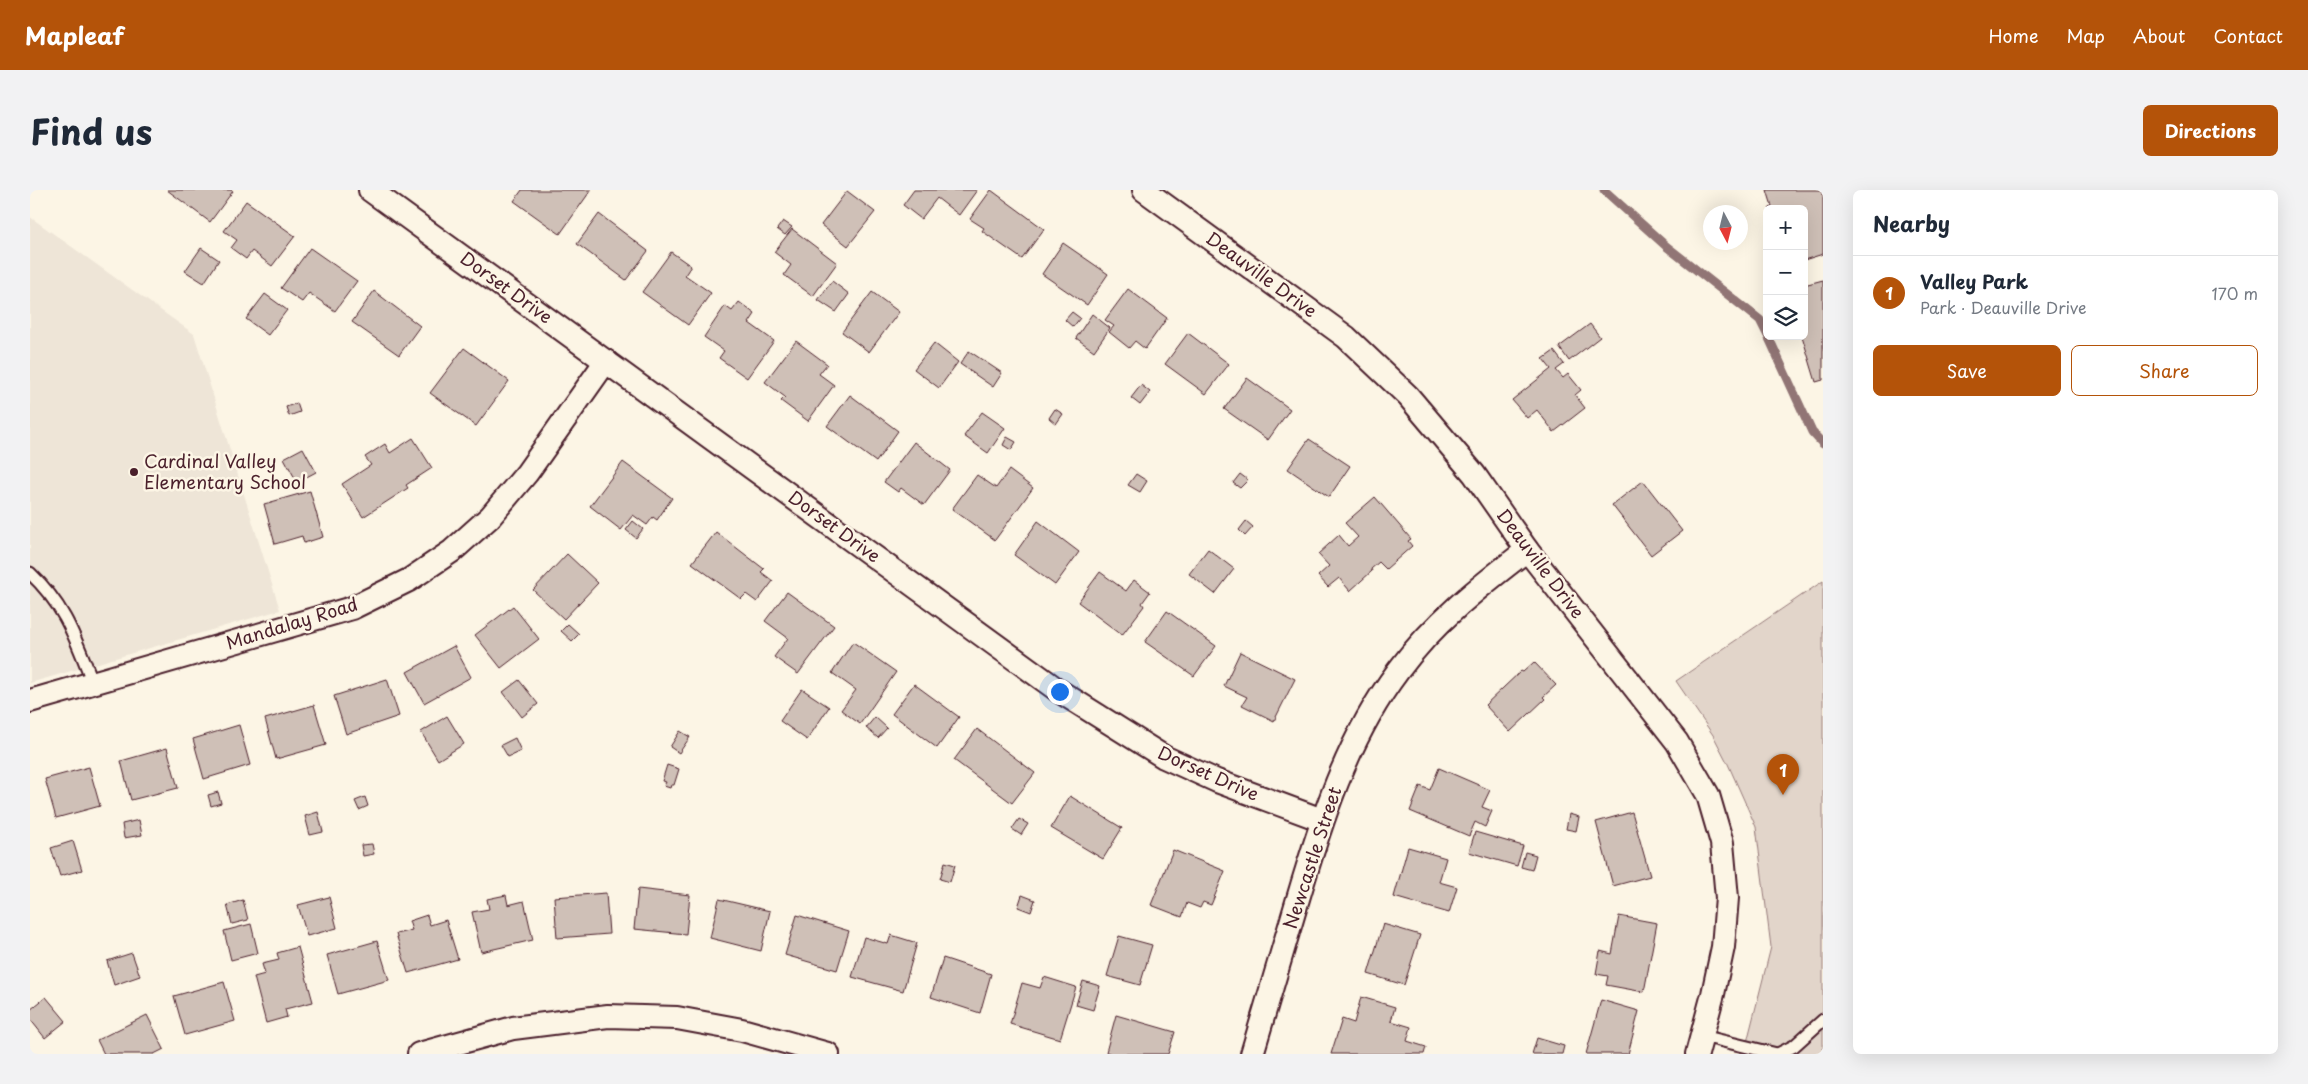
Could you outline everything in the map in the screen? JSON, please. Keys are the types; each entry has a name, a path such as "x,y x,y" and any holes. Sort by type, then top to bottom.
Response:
{"street":[{"name":"Dorset Drive","path":"370,190 1058,691 1164,757 1217,781 1322,820"},
{"name":"Deauville Drive","path":"1144,190 1346,337 1414,403 1474,474 1527,550 1677,742 1708,795 1722,843 1727,898 1723,947 1699,1045"},
{"name":"Mandalay Road","path":"30,701 352,608 409,580 452,551 490,517 527,474 606,361"},
{"name":"Newcastle Street","path":"1252,1054 1322,820 1351,750 1371,709 1398,670 1428,634 1466,597 1527,550"},
{"path":"419,1054 513,1028 608,1016 676,1018 742,1030 828,1054"}],"lane":[{"path":"30,573 49,591 66,618 94,683"},
{"path":"1699,1045 1778,1054 1794,1046 1823,1020"}],"shaded area":[{"name":"Cardinal Valley Elementary School","path":"30,217 194,334 280,610 30,683"},
{"path":"1823,581 1823,1054 1744,1054 1771,947 1756,827 1713,735 1676,681"}],"building":[{"path":"167,190 231,190 233,191 210,222"},
{"path":"522,190 591,190 560,234 514,201"},
{"path":"914,190 977,190 959,215 937,198 921,219 903,205"},
{"path":"991,190 1044,229 1022,259 982,231 984,228 970,219"},
{"path":"1767,190 1823,190 1823,254 1808,259 1808,205 1772,205"},
{"path":"847,191 875,212 848,246 821,225"},
{"path":"246,201 295,236 272,266 252,251 246,259 231,248 237,240 224,231"},
{"path":"599,214 648,251 626,280 577,244"},
{"path":"783,221 792,227 785,235 777,229"},
{"path":"792,229 837,263 813,296 784,275 791,265 774,252"},
{"path":"1063,243 1108,274 1087,305 1042,274"},
{"path":"201,248 219,260 204,283 185,271"},
{"path":"310,248 357,281 335,311 309,293 302,302 281,288"},
{"path":"671,252 691,266 685,275 711,293 688,325 642,292"},
{"path":"1823,280 1823,380 1816,382 1803,340 1808,340 1808,284"},
{"path":"832,281 849,294 836,312 818,300"},
{"path":"1128,289 1167,318 1145,349 1135,341 1129,348 1109,332 1114,326 1105,320"},
{"path":"374,291 420,326 399,355 352,322"},
{"path":"872,292 899,312 869,352 842,332"},
{"path":"265,294 287,310 268,335 246,319"},
{"path":"739,302 755,314 749,323 774,341 747,378 719,358 724,351 704,337 725,306 732,311"},
{"path":"1072,312 1080,318 1073,327 1065,320"},
{"path":"1092,314 1110,328 1094,351 1076,338"},
{"path":"1590,324 1600,337 1569,361 1559,347"},
{"path":"1188,333 1229,364 1206,394 1165,364"},
{"path":"796,341 827,364 819,374 834,385 808,421 781,401 785,397 765,382"},
{"path":"934,343 958,362 939,388 914,369"},
{"path":"464,348 509,381 476,426 430,393"},
{"path":"969,351 1002,373 993,387 960,364"},
{"path":"1554,351 1564,364 1556,370 1563,378 1568,374 1581,390 1575,395 1585,408 1554,432 1537,410 1527,418 1512,400 1551,369 1543,359"},
{"path":"1247,378 1290,409 1268,440 1224,409"},
{"path":"1141,385 1150,392 1140,405 1131,398"},
{"path":"850,395 898,431 876,462 827,426"},
{"path":"297,403 300,412 289,416 286,407"},
{"path":"1055,409 1063,414 1056,424 1049,418"},
{"path":"982,412 1005,428 988,453 964,436"},
{"path":"1007,437 1016,442 1011,450 1003,445"},
{"path":"413,438 432,468 406,485 408,488 363,517 342,484 371,465 365,457 385,444 390,453"},
{"path":"1309,439 1350,466 1329,497 1288,469"},
{"path":"914,442 950,470 924,505 901,488 898,492 884,482"},
{"path":"303,448 316,472 297,482 284,458"},
{"path":"623,462 672,498 657,520 653,517 647,525 633,515 621,530 590,506"},
{"path":"1009,470 1033,488 995,540 952,509 977,475 996,488"},
{"path":"1136,474 1147,481 1140,492 1128,485"},
{"path":"1240,474 1248,480 1240,488 1233,483"},
{"path":"1643,481 1682,531 1651,555 1612,505"},
{"path":"310,491 323,537 304,543 302,536 275,544 264,504"},
{"path":"1375,497 1411,539 1408,541 1412,546 1386,569 1379,562 1350,591 1339,578 1328,587 1318,576 1329,566 1318,554 1339,535 1348,546 1358,537 1345,523"},
{"path":"633,521 643,529 636,538 626,530"},
{"path":"1038,521 1079,552 1055,585 1014,555"},
{"path":"1246,521 1253,527 1245,536 1239,530"},
{"path":"716,532 764,569 761,572 773,581 757,602 746,594 741,599 692,563"},
{"path":"1208,549 1234,569 1215,594 1189,574"},
{"path":"567,554 598,583 564,619 533,590"},
{"path":"1100,572 1126,591 1134,580 1150,592 1142,603 1144,606 1122,635 1078,602"},
{"path":"787,592 834,626 798,674 774,657 788,638 765,621"},
{"path":"513,606 539,639 501,668 475,635"},
{"path":"1167,611 1216,646 1194,676 1145,642"},
{"path":"568,624 579,634 572,641 561,631"},
{"path":"853,642 896,672 860,724 841,710 856,690 832,673"},
{"path":"454,646 471,677 424,703 407,672"},
{"path":"1240,652 1295,679 1274,721 1242,705 1247,697 1224,686"},
{"path":"1534,662 1556,685 1543,697 1545,699 1510,732 1485,705 1521,671 1523,672"},
{"path":"387,679 399,716 346,734 334,696"},
{"path":"519,680 538,704 522,717 503,692"},
{"path":"914,684 959,717 937,748 892,714"},
{"path":"802,689 829,707 807,740 780,721"},
{"path":"314,705 326,745 276,759 265,719"},
{"path":"447,716 464,744 438,760 421,732"},
{"path":"875,717 887,728 878,738 866,728"},
{"path":"239,725 250,765 204,779 193,739"},
{"path":"977,729 1035,773 1012,803 954,760"},
{"path":"680,731 690,737 679,753 670,747"},
{"path":"515,738 521,751 508,757 501,745"},
{"path":"167,748 178,788 131,800 121,761"},
{"path":"667,765 679,769 674,785 671,785 670,788 664,786 666,782 662,781"},
{"path":"89,767 100,806 56,818 45,779"},
{"path":"1439,768 1490,790 1482,807 1492,811 1485,827 1475,822 1469,836 1410,811 1420,786 1430,790"},
{"path":"218,792 221,803 211,806 208,795"},
{"path":"1070,796 1122,828 1103,859 1051,828"},
{"path":"365,797 368,806 359,810 355,801"},
{"path":"318,812 323,832 310,835 305,816"},
{"path":"1632,812 1650,876 1613,886 1596,822"},
{"path":"1569,814 1579,817 1576,831 1566,829"},
{"path":"1019,819 1028,824 1021,835 1012,829"},
{"path":"139,820 142,835 124,838 122,824"},
{"path":"1475,832 1523,846 1517,866 1469,852"},
{"path":"73,841 82,870 60,876 51,848"},
{"path":"372,844 374,854 363,856 361,845"},
{"path":"1408,847 1446,858 1439,882 1457,887 1449,913 1394,897"},
{"path":"1173,850 1225,871 1211,905 1203,902 1200,908 1187,903 1182,917 1151,905"},
{"path":"1525,852 1536,855 1532,870 1521,867"},
{"path":"945,862 955,865 950,882 940,879"},
{"path":"638,889 690,895 686,934 634,929"},
{"path":"606,893 609,934 557,938 554,897"},
{"path":"506,895 508,905 524,901 533,940 481,952 472,912 489,909 487,899"},
{"path":"1022,895 1035,900 1031,912 1018,907"},
{"path":"329,897 337,928 307,936 298,905"},
{"path":"719,899 770,911 761,951 710,938"},
{"path":"243,900 248,920 232,924 227,905"},
{"path":"427,915 430,925 446,920 458,959 408,973 396,934 412,930 409,921"},
{"path":"797,915 849,931 837,970 785,955"},
{"path":"1619,916 1657,923 1644,992 1606,985 1608,976 1596,974 1600,951 1612,954"},
{"path":"251,924 258,953 231,960 224,931"},
{"path":"1383,924 1420,935 1404,985 1368,974"},
{"path":"891,935 917,943 903,991 852,977 864,937 888,944"},
{"path":"1119,936 1152,945 1140,985 1107,976"},
{"path":"377,941 389,980 338,994 327,955"},
{"path":"298,947 313,1002 285,1009 287,1017 266,1023 254,977 265,974 262,964 279,960 277,953"},
{"path":"132,953 140,976 114,985 107,961"},
{"path":"943,958 991,974 980,1013 931,997"},
{"path":"1044,977 1076,987 1060,1039 1010,1024 1022,983 1040,988"},
{"path":"1083,981 1100,986 1093,1010 1076,1005"},
{"path":"224,982 235,1021 185,1035 174,996"},
{"path":"46,997 66,1021 45,1038 30,1019 30,1010"},
{"path":"1361,997 1395,1007 1391,1021 1411,1027 1407,1041 1426,1047 1424,1054 1331,1054 1342,1019 1354,1023"},
{"path":"1601,1000 1639,1011 1628,1054 1586,1054"},
{"path":"147,1015 164,1049 154,1054 104,1054 97,1040"},
{"path":"1116,1015 1175,1032 1168,1054 1112,1054 1106,1052"},
{"path":"1537,1038 1564,1046 1562,1054 1532,1054"}],"waterway":[{"path":"1604,190 1666,246 1760,320 1763,326"},
{"path":"1770,340 1812,432 1823,444"}],"place":[{"name":"Cardinal Valley Elementary School","path":"134,472"},
{"name":"Valley Park","path":"1783,795"}]}
